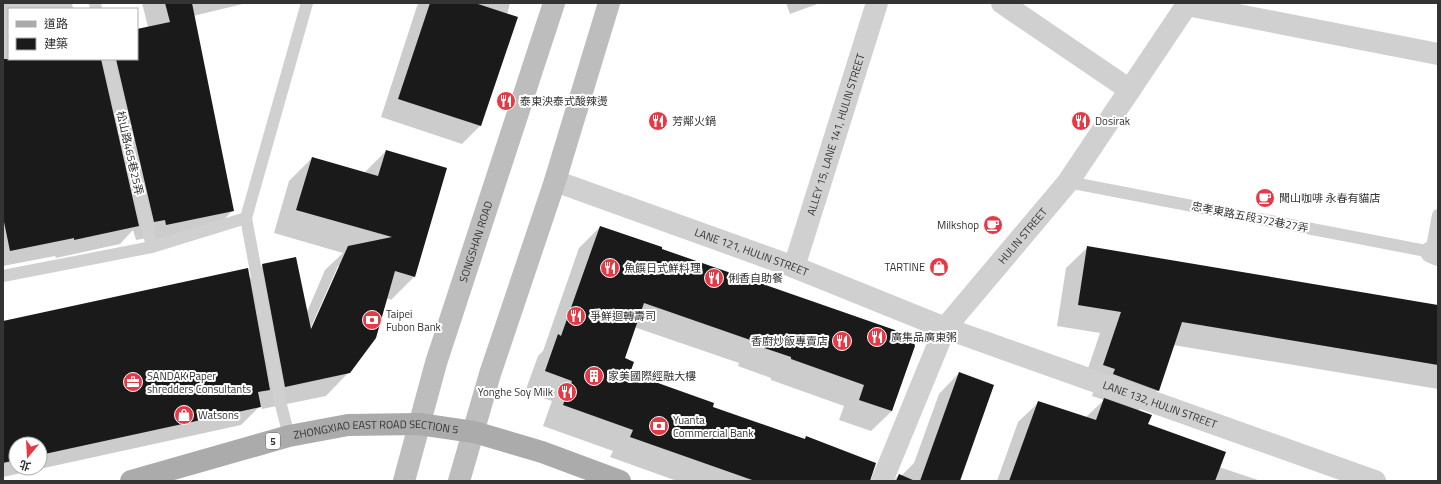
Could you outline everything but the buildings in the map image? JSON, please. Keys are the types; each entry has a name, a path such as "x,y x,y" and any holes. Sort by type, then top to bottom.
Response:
{"main road":[{"name":"SONGSHAN ROAD","path":"404,481 436,363 554,3"},
{"path":"459,481 490,374 555,181 609,3"},
{"name":"ZHONGXIAO EAST ROAD SECTION 5","path":"131,481 289,436 348,425 419,424 474,432 542,452 620,481"}],"street":[{"name":"ALLEY 15, LANE 141, HULIN STREET","path":"794,267 877,3"},
{"path":"1002,3 1130,90"},
{"path":"1187,4 1438,54"},
{"name":"HULIN STREET","path":"882,481 945,328 1068,182 1187,4"},
{"name":"LANE 121, HULIN STREET","path":"555,181 794,267 945,328"},
{"name":"LANE 132, HULIN STREET","path":"945,328 1375,481"}],"lane":[{"path":"289,436 280,401 246,218 307,3"},
{"name":"松山路465巷25弄","path":"108,60 152,247"},
{"name":"忠孝東路五段372巷27弄","path":"1068,182 1435,254 1438,215"},
{"path":"3,276 152,247 246,218"}],"place":[{"name":"泰東泱泰式酸辣燙","path":"506,101"},
{"name":"芳鄰火鍋","path":"658,121"},
{"name":"Dosirak","path":"1081,121"},
{"name":"聞山咖啡 永春有貓店","path":"1265,198"},
{"name":"Milkshop","path":"993,225"},
{"name":"TARTINE","path":"939,267"},
{"name":"魚饌日式鮮料理","path":"610,268"},
{"name":"俐香自助餐","path":"714,278"},
{"name":"爭鮮迴轉壽司","path":"576,316"},
{"name":"Taipei Fubon Bank","path":"372,320"},
{"name":"廣集品廣東粥","path":"877,337"},
{"name":"香廚炒飯專賣店","path":"842,341"},
{"name":"家美國際經融大樓","path":"594,376"},
{"name":"SANDAK Paper shredders Consultants","path":"133,382"},
{"name":"Yonghe Soy Milk","path":"567,392"},
{"name":"Watsons","path":"184,415"},
{"name":"Yuanta Commercial Bank","path":"659,426"}]}
